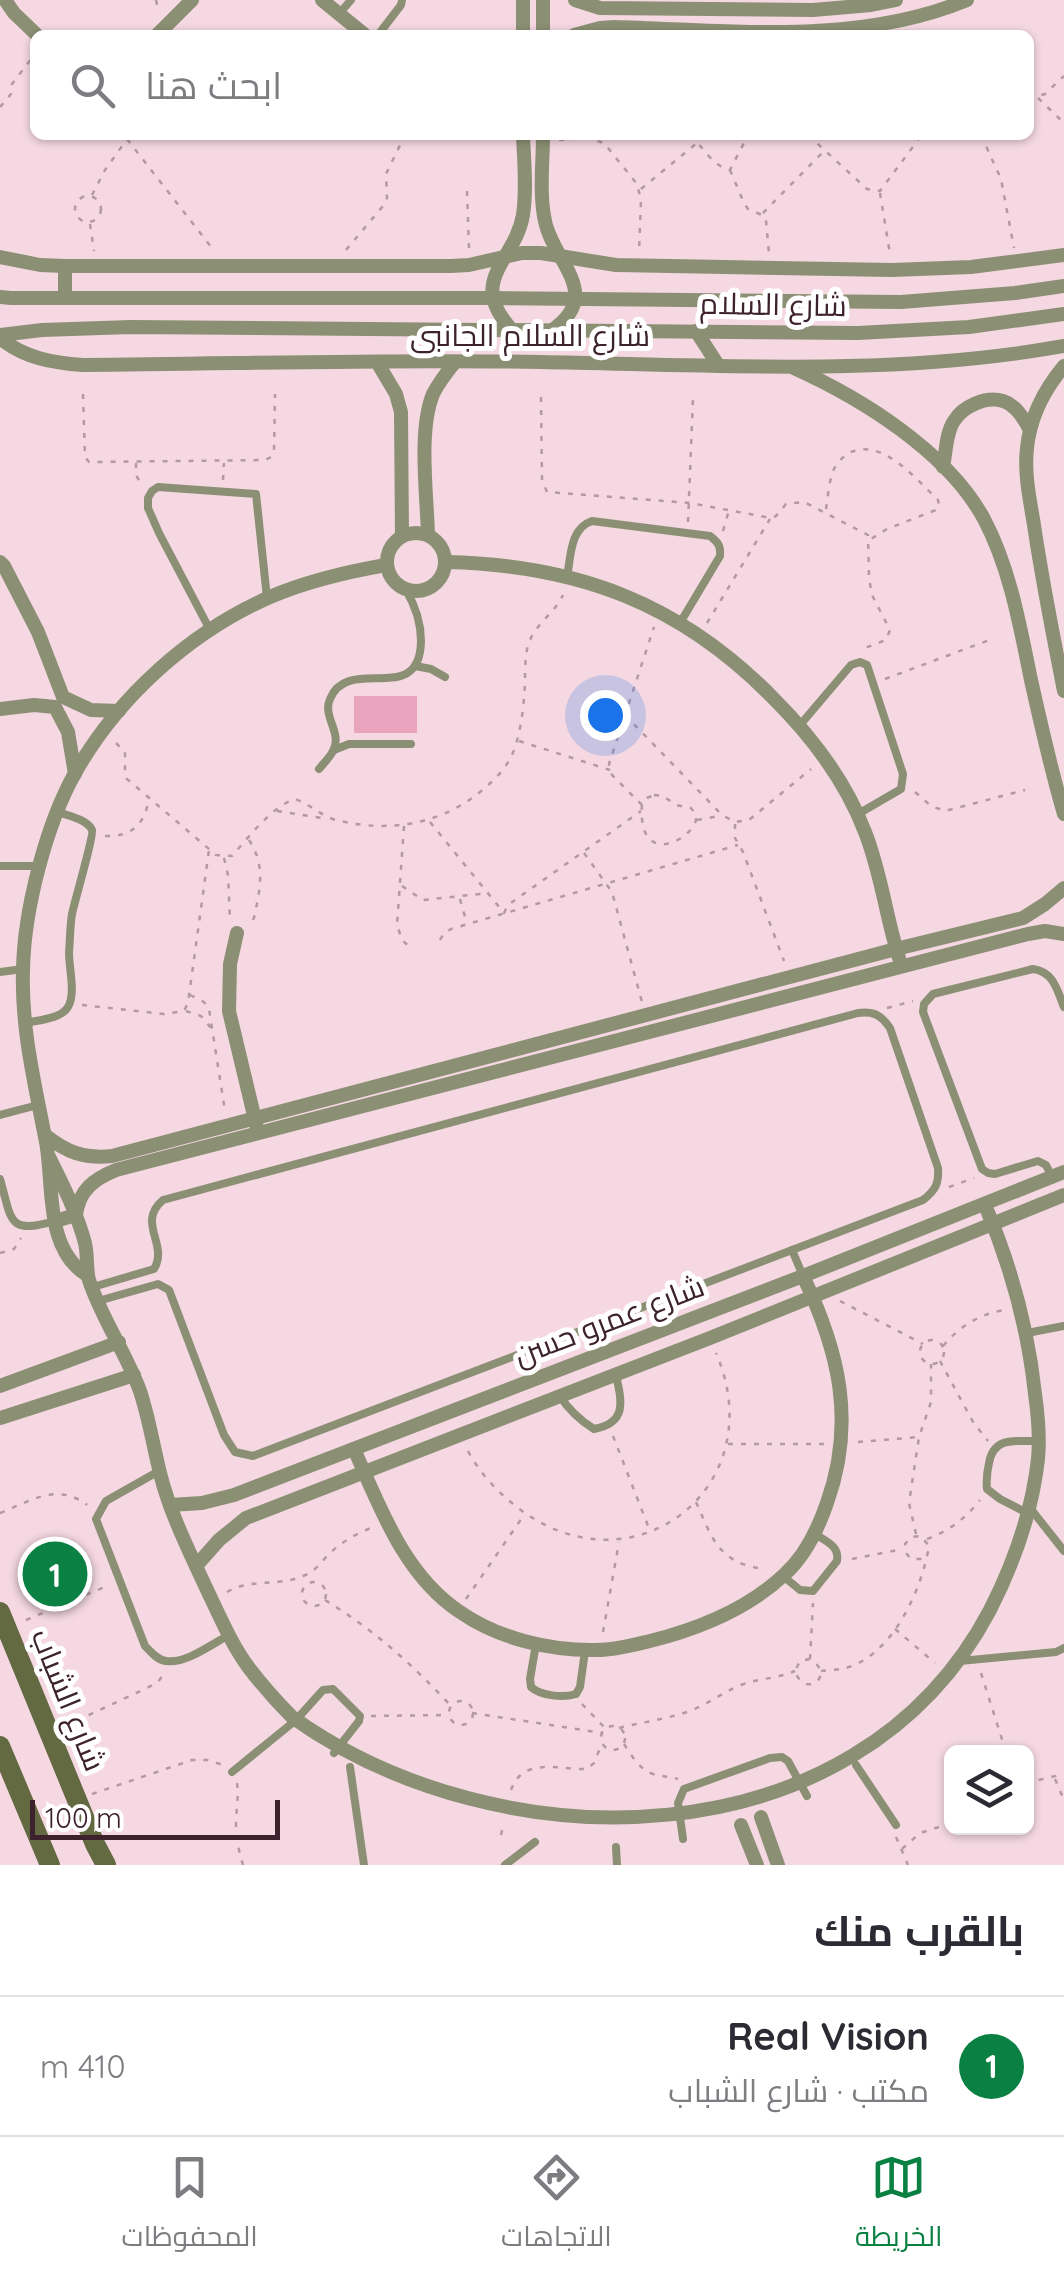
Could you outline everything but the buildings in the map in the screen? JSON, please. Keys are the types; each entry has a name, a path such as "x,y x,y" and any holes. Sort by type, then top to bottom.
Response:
{"street":[{"path":"5,0 31,30"},
{"path":"162,30 192,0"},
{"path":"322,0 359,30"},
{"path":"523,0 523,30"},
{"path":"543,0 543,30"},
{"path":"574,0 600,8 704,4 842,9 896,0"},
{"path":"593,30 854,30 925,16 968,0"},
{"path":"513,331 498,311 494,276 522,218 524,140"},
{"path":"543,140 544,216 559,256 572,276 574,300 566,318 550,331"},
{"path":"0,257 66,266 469,265 522,253 638,266 892,270 971,267 1064,255"},
{"path":"64,298 66,266"},
{"name":"شارع السلام","path":"0,296 901,302 1064,286"},
{"name":"شارع السلام","path":"0,337 42,330 131,327 858,334 968,327 1064,314"},
{"path":"696,332 718,365"},
{"name":"شارع السلام الجانبى","path":"0,337 13,349 36,358 83,365 455,362 865,366 1064,346"},
{"path":"377,362 396,394 402,430 402,536"},
{"path":"428,535 426,430 434,394 455,362"},
{"path":"788,366 869,408 913,440 944,467 982,516 1018,614 1064,814"},
{"path":"1064,366 1039,404 1026,450 1026,476 1041,577 1064,691"},
{"path":"944,467 952,422 966,408 985,401 1005,402 1022,416 1030,430"},
{"path":"402,430 426,430"},
{"path":"428,535 444,551 444,573 438,583 418,592 396,585 386,565 393,544 402,536 428,535"},
{"path":"0,562 38,632 68,732 75,774"},
{"path":"446,562 527,568 599,586 660,611 700,635 750,674 800,724 857,814 866,834 901,966"},
{"path":"93,1288 76,1215 49,1157 25,1023 22,970 31,900 58,812 75,774 105,731 144,684 175,655 210,630 268,598 306,583 386,565"},
{"path":"0,708 59,702 90,710 120,711"},
{"path":"76,1215 78,1200 101,1176 445,1068 1023,918 1064,888"},
{"path":"1023,918 1028,934"},
{"path":"237,933 230,964 229,1011 256,1126"},
{"path":"44,1135 76,1155 112,1156 227,1126 256,1126 450,1085 1028,934 1064,934"},
{"path":"709,999 715,1016"},
{"path":"517,1050 521,1067"},
{"path":"445,1068 450,1085"},
{"path":"49,1157 49,1190 66,1253 93,1288 134,1375 170,1504 229,1635 249,1668 296,1720 365,1777"},
{"name":"شارع عمرو حسن","path":"170,1504 218,1500 1058,1175"},
{"name":"شارع عمرو حسن","path":"196,1566 218,1540 246,1518 710,1338 1064,1194"},
{"path":"814,1792 856,1765 906,1723 950,1674 968,1660 1002,1588 1029,1511 1039,1442 1033,1369 1022,1311 985,1204"},
{"path":"55,1221 76,1215"},
{"path":"354,1449 389,1525 418,1572 458,1611 486,1627 536,1644 592,1650 671,1636 707,1623 743,1605 783,1576 814,1534 832,1490 842,1414 834,1353 818,1294 804,1276"},
{"path":"0,1386 119,1342"},
{"path":"578,1362 587,1384"},
{"path":"0,1418 134,1375"},
{"name":"شارع الشباب","path":"3,1620 106,1865"},
{"path":"0,1746 50,1865"},
{"path":"757,1865 734,1827 766,1815 778,1865"},
{"path":"502,1828 542,1843"},
{"path":"667,1842 691,1837"},
{"path":"751,1850 770,1842"},
{"path":"88,1865 95,1844"},
{"path":"610,1847 633,1846"}],"lane":[{"path":"339,14 351,0"},
{"path":"382,30 402,0"},
{"path":"210,630 148,508 152,491 158,488 254,492 258,498 268,598"},
{"path":"567,576 576,534 585,522 710,536 717,541 720,556 680,623"},
{"path":"334,750 335,731 328,710 336,689 347,680 407,674 420,656 418,612 406,590"},
{"path":"800,724 851,665 867,665 903,781 900,789 857,814"},
{"path":"415,666 445,677"},
{"path":"335,731 357,744"},
{"path":"319,769 342,746 410,744"},
{"path":"25,1023 58,1016 70,1004 72,918 79,880 94,836 86,822 58,812"},
{"path":"0,866 40,866"},
{"path":"1058,1175 1038,1162 1002,1173 982,1169 923,1012 933,994 1033,969 1052,979 1064,1007"},
{"path":"0,972 22,970"},
{"path":"871,1012 882,1017 890,1028 938,1168 939,1181 923,1200 253,1456 236,1452 224,1435 169,1290 158,1284 93,1288 154,1268 160,1256 152,1216 155,1206 163,1200 871,1012"},
{"path":"0,1115 38,1105"},
{"path":"0,1179 15,1223 32,1228 55,1221"},
{"path":"792,1250 804,1276"},
{"path":"1027,1334 1064,1326"},
{"path":"559,1395 581,1421 594,1429 609,1426 618,1418 620,1407 616,1373"},
{"path":"1039,1442 995,1446 987,1489 1029,1511 1064,1551"},
{"path":"160,1471 106,1501 96,1519 146,1646 166,1661 182,1659 229,1635"},
{"path":"783,1576 800,1590 812,1591 838,1562 834,1547 814,1534"},
{"path":"536,1644 531,1687 537,1692 569,1696 580,1688 592,1650"},
{"path":"968,1660 1064,1648"},
{"path":"232,1772 329,1688 360,1716 334,1753"},
{"path":"691,1837 678,1803 684,1789 776,1756 788,1760 814,1792"},
{"path":"856,1765 896,1825"},
{"path":"350,1767 364,1865"},
{"path":"505,1865 542,1843"},
{"path":"610,1847 618,1865"}],"path":[{"path":"0,107 12,94 12,84 30,61"},
{"path":"1034,98 1064,76"},
{"path":"1037,98 1064,123"},
{"path":"92,196 127,140"},
{"path":"131,140 226,266"},
{"path":"332,266 383,206 387,198 386,174 403,140"},
{"path":"597,140 604,143 640,190 638,266"},
{"path":"745,140 730,170 744,204 766,220 771,268"},
{"path":"814,140 867,189 880,191"},
{"path":"892,270 880,191 918,140"},
{"path":"983,140 1001,178 1016,262"},
{"path":"640,190 698,142 717,164 730,170"},
{"path":"762,214 825,150"},
{"path":"468,191 469,265"},
{"path":"92,196 100,204 100,216 90,222 78,219 74,208 80,198 92,196"},
{"path":"90,222 96,266"},
{"path":"83,394 84,457 88,462 265,460 274,450 275,394"},
{"path":"541,396 542,480 546,492 690,503 771,518"},
{"path":"687,534 693,399"},
{"path":"826,512 833,470 841,459 865,449 898,462 938,500 939,506 870,540"},
{"path":"222,490 224,461"},
{"path":"136,462 136,475 142,486 152,491"},
{"path":"700,635 771,518 786,504 804,502 868,535 870,540 872,596 890,630 886,640 863,649 860,662"},
{"path":"717,541 728,521 729,510"},
{"path":"275,811 374,826 404,825 430,821 461,807 489,785 512,758 517,741 528,644 558,605 567,576"},
{"path":"610,770 660,611"},
{"path":"874,683 992,639"},
{"path":"625,716 722,816 735,822 750,820 825,758"},
{"path":"105,731 124,752 128,780 209,850 224,857 232,856 289,800 296,799 332,819"},
{"path":"517,741 610,770 642,805"},
{"path":"903,781 931,806 945,811 1026,790"},
{"path":"696,820 691,808 676,806 663,796 647,798 642,805 644,831 648,838 664,846 673,844 696,820 722,816"},
{"path":"94,836 129,834 140,825 149,798"},
{"path":"504,913 508,906 641,811"},
{"path":"430,821 504,913"},
{"path":"735,822 734,838 743,852 790,978"},
{"path":"404,825 396,925 402,940 413,950"},
{"path":"224,857 229,918 237,933 254,918 261,886 259,862 248,839"},
{"path":"440,940 451,929 466,924 738,845"},
{"path":"184,1011 209,850"},
{"path":"583,852 612,892 645,1016"},
{"path":"400,885 423,900 490,893"},
{"path":"459,897 466,924"},
{"path":"188,995 198,998 209,1009 227,1126"},
{"path":"871,1012 928,998"},
{"path":"70,1004 164,1014 184,1011 201,1016 212,1029"},
{"path":"933,1192 988,1173"},
{"path":"0,1253 14,1250 23,1227"},
{"path":"818,1294 923,1344 933,1340 943,1346"},
{"path":"931,1364 944,1357 943,1346 954,1332 974,1319 996,1312 1022,1311"},
{"path":"458,1434 486,1478 524,1514 546,1527 594,1540 619,1540 650,1532 674,1520 696,1502 710,1484 727,1444 726,1388 710,1338"},
{"path":"923,1344 921,1357 931,1364"},
{"path":"940,1361 973,1422 995,1446"},
{"path":"916,1536 909,1504 919,1437 931,1402 931,1364"},
{"path":"609,1426 650,1532"},
{"path":"727,1444 841,1444 919,1437"},
{"path":"928,1553 922,1559 908,1556 908,1540 916,1536 926,1539 950,1528 972,1511 987,1489"},
{"path":"0,1513 48,1494 62,1493 88,1507 96,1519"},
{"path":"696,1502 712,1539 726,1556 783,1576"},
{"path":"458,1611 524,1514"},
{"path":"213,1601 240,1585 279,1584 302,1577 347,1540 370,1528 389,1525"},
{"path":"821,1671 845,1668 865,1659 894,1628 911,1606 919,1586 928,1553 926,1539"},
{"path":"592,1650 619,1540"},
{"path":"838,1562 905,1549"},
{"path":"302,1577 307,1584"},
{"path":"3,1620 120,1581"},
{"path":"307,1584 319,1584 326,1594 316,1606 306,1604 302,1594 307,1584"},
{"path":"810,1658 812,1591"},
{"path":"324,1600 362,1623 418,1671 451,1706"},
{"path":"894,1628 950,1674"},
{"path":"472,1713 604,1731 672,1716 738,1686 780,1678 810,1658 821,1671 820,1678 808,1685 796,1678 795,1671"},
{"path":"968,1660 1003,1745"},
{"path":"50,1732 158,1682 165,1673 166,1661"},
{"path":"510,1791 518,1776 532,1768 583,1770 591,1766 604,1731 576,1694"},
{"path":"468,1704 470,1720 454,1722 449,1714 451,1706 468,1704"},
{"path":"360,1716 449,1714"},
{"path":"602,1743 612,1750 619,1749 625,1735 619,1728"},
{"path":"624,1744 644,1769 658,1776 675,1777 684,1789"},
{"path":"76,1799 192,1760 221,1764 232,1772 238,1786 236,1826 243,1865"},
{"path":"1034,1781 1064,1774"},
{"path":"1054,1777 1064,1800"},
{"path":"896,1825 896,1837 908,1865"},
{"path":"902,1850 920,1834 944,1826"}],"shaded area":[{"path":"354,696 417,696 417,733 354,733"}],"place":[{"name":"Real Vision","path":"55,1574"}]}
